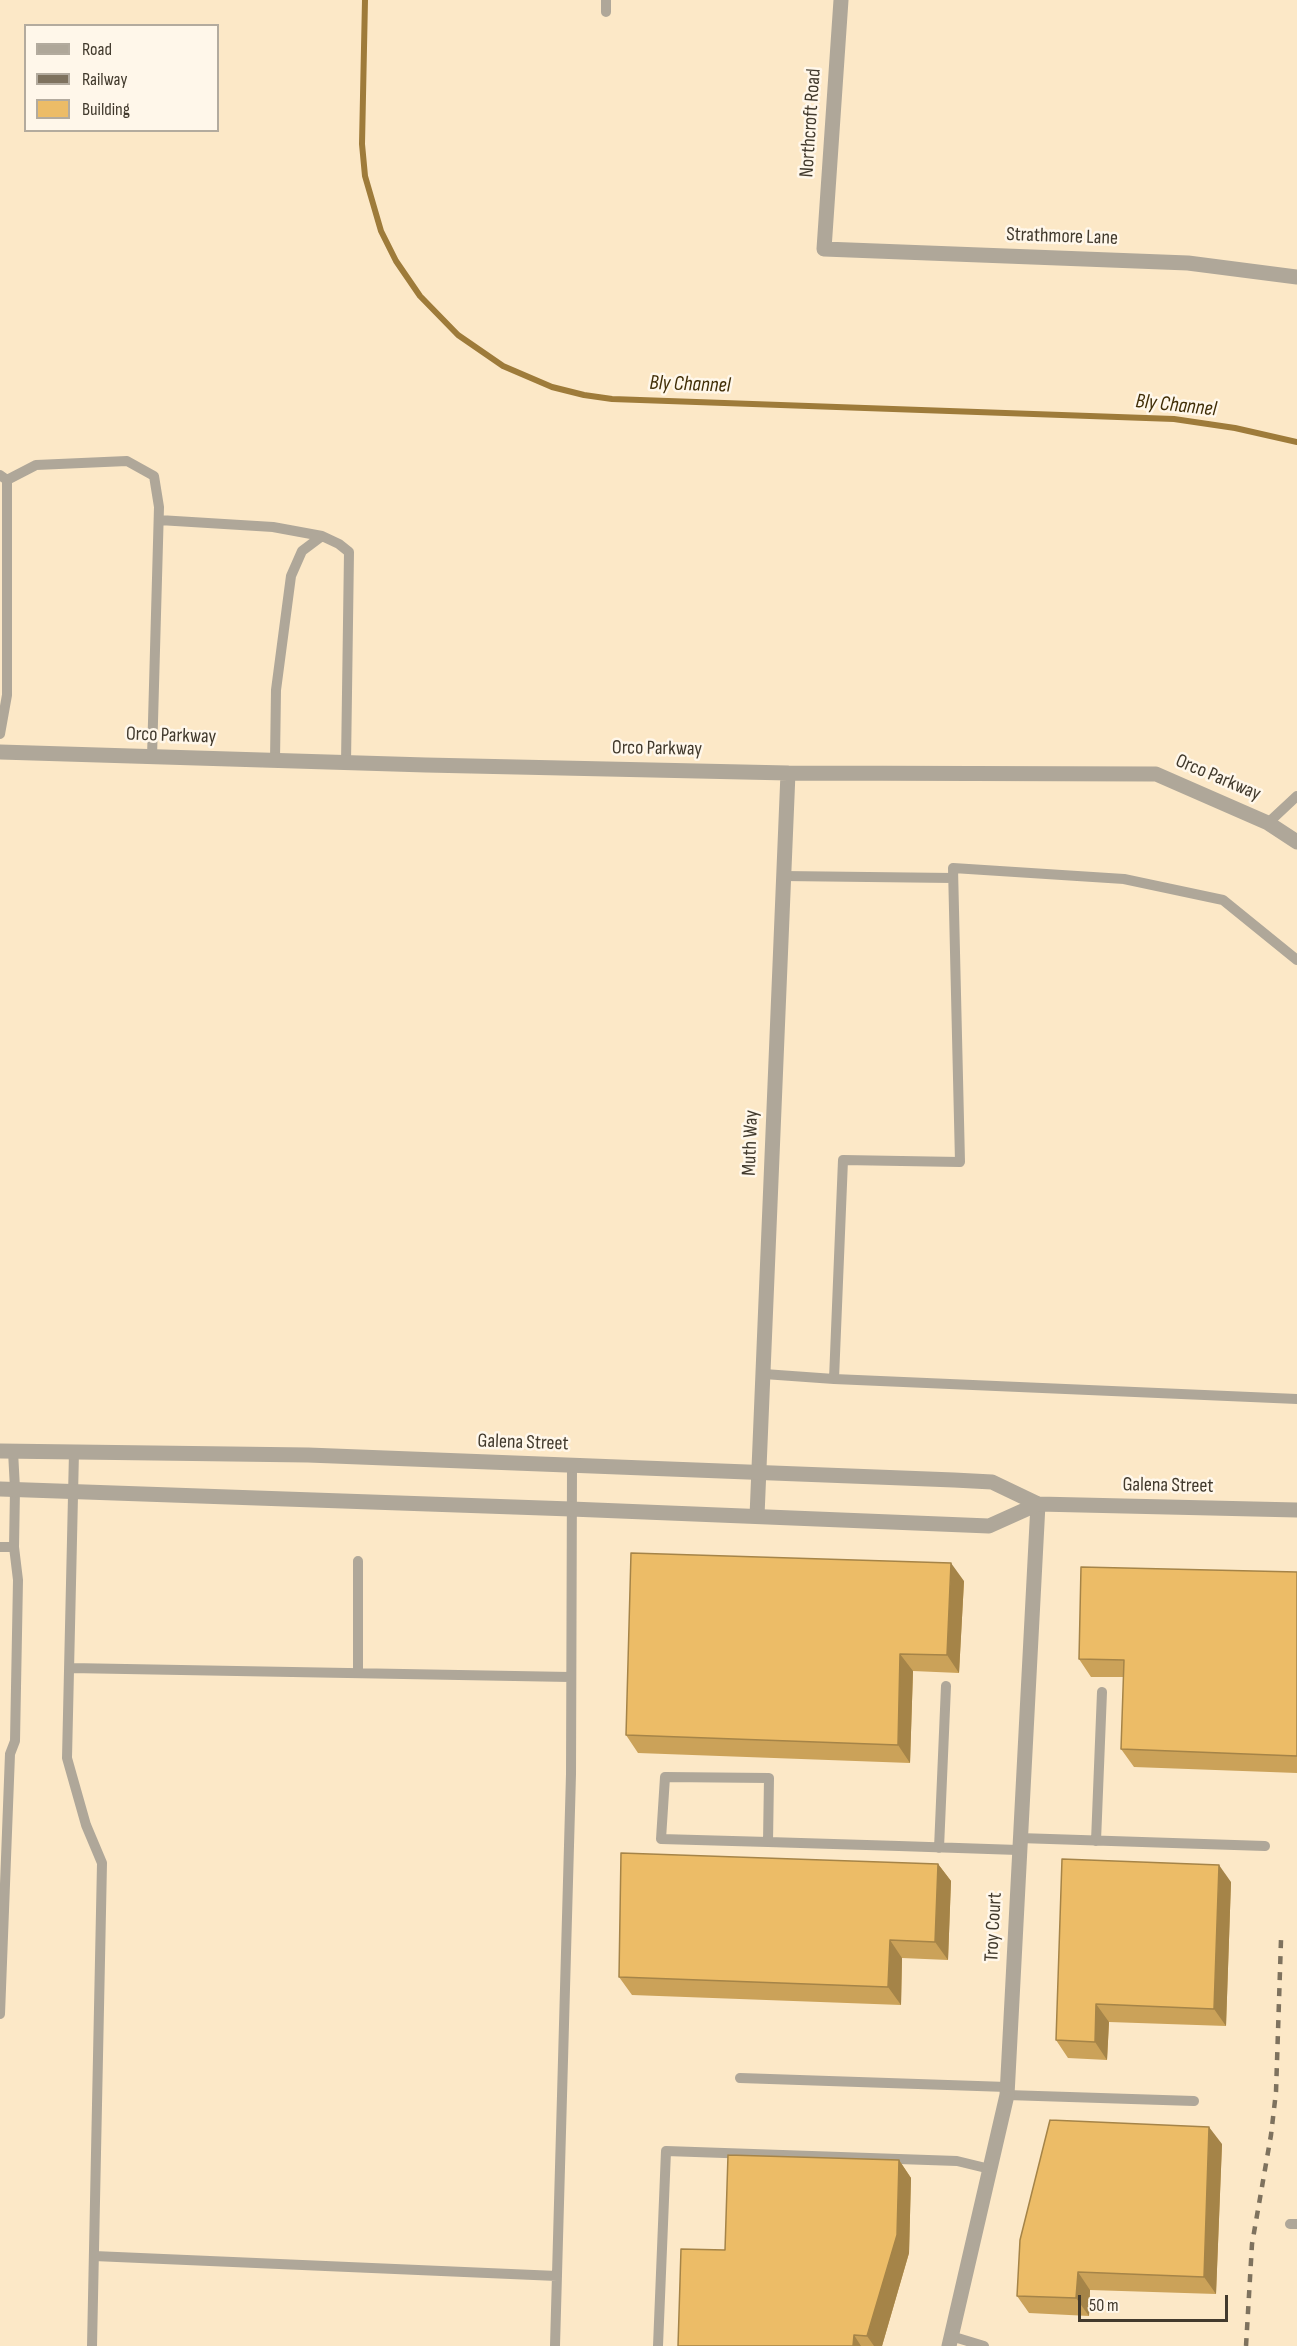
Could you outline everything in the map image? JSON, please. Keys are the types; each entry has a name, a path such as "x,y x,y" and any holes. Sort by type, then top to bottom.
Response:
{"street":[{"name":"Northcroft Road","path":"824,249 841,0"},
{"name":"Strathmore Lane","path":"824,249 1188,263 1297,277"},
{"name":"Orco Parkway","path":"0,752 788,773 1156,774 1268,823 1297,842"},
{"name":"Muth Way","path":"758,1516 788,773"},
{"name":"Galena Street","path":"7,1451 308,1455 992,1482 1038,1504 1297,1510"},
{"name":"Galena Street","path":"8,1489 989,1526 1038,1504"},
{"name":"Troy Court","path":"950,2341 1007,2091 1038,1504"}],"lane":[{"path":"606,0 606,12"},
{"path":"0,734 7,695 3,477 36,465 127,461 154,476 159,507 152,757"},
{"path":"159,520 273,527 322,536 349,552 346,763"},
{"path":"275,760 276,690 291,576 302,551 322,536"},
{"path":"1268,823 1297,796"},
{"path":"834,1379 843,1160 960,1162 953,867 1124,879 1223,900 1297,960"},
{"path":"783,876 953,878"},
{"path":"764,1374 1297,1399"},
{"path":"0,2014 10,1754 15,1741 18,1580 8,1489 7,1451"},
{"path":"74,1452 67,1758 87,1825 102,1863 92,2346"},
{"path":"555,2346 571,1774 572,1466"},
{"path":"0,1547 14,1547"},
{"path":"358,1561 358,1673"},
{"path":"70,1668 570,1677"},
{"path":"939,1848 946,1686"},
{"path":"1096,1841 1102,1692"},
{"path":"768,1842 769,1778 665,1777 661,1839 939,1848 1096,1841 1265,1846"},
{"path":"740,2078 1194,2101"},
{"path":"658,2346 666,2151 957,2161 990,2169"},
{"path":"94,2256 557,2276"},
{"path":"950,2341 984,2346"}],"building":[{"path":"631,1553 951,1563 947,1655 900,1654 898,1745 626,1735"},
{"path":"1081,1567 1297,1572 1297,1756 1121,1749 1124,1660 1079,1659"},
{"path":"621,1853 938,1864 935,1942 890,1940 888,1987 619,1977"},
{"path":"1062,1859 1219,1865 1214,2009 1096,2004 1095,2042 1056,2040"},
{"path":"1050,2120 1209,2127 1204,2277 1078,2272 1076,2298 1017,2296 1020,2240"},
{"path":"728,2155 899,2160 897,2235 867,2336 854,2335 853,2346 678,2346 681,2249 725,2250"}],"waterway":[{"name":"Bly Channel","path":"365,0 362,144 365,176 381,231 396,261 420,296 458,335 503,366 552,387 612,399 1174,419 1235,428 1297,442"}],"railway":[{"path":"1246,2346 1252,2244 1276,2092 1281,1940"}]}
